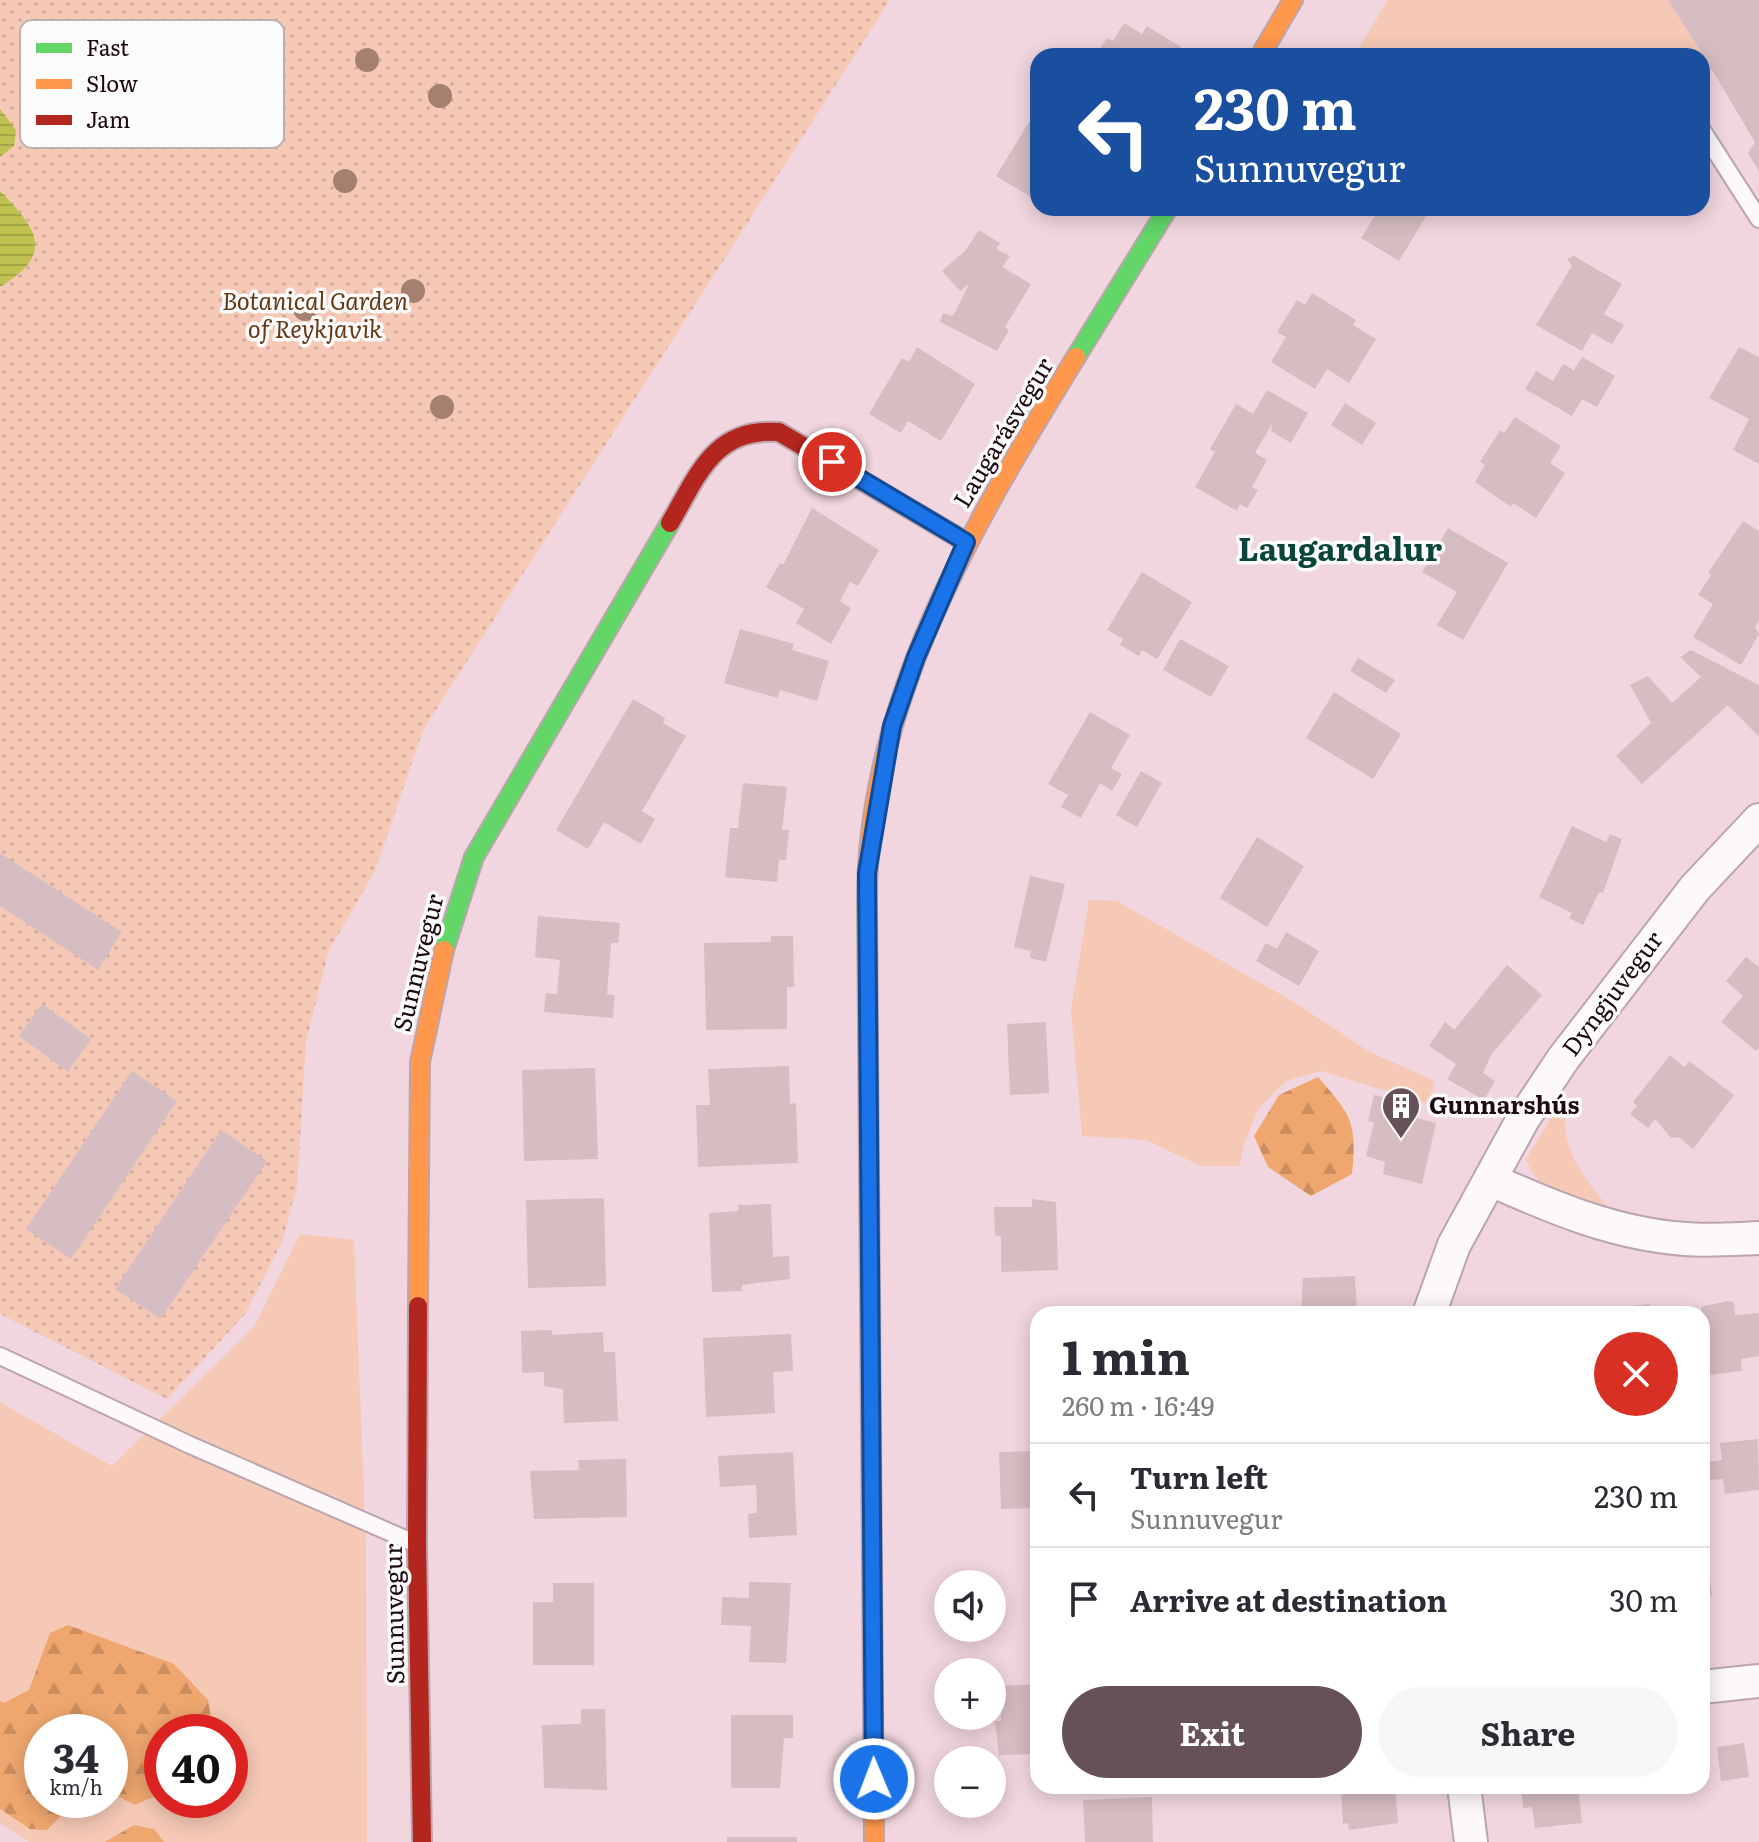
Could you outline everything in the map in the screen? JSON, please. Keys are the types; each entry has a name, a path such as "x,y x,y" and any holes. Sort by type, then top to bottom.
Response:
{"street":[{"path":"1265,48 1293,0"},
{"name":"Laugarásvegur","path":"874,1842 867,873 892,726 916,657 966,542 1163,216"},
{"name":"Sunnuvegur","path":"422,1842 417,1544 420,1062 446,940 480,846 709,456 733,437 752,429 779,432 966,542"},
{"name":"Dyngjuvegur","path":"1432,1306 1454,1245 1523,1119 1563,1059 1695,888 1759,820"},
{"path":"1491,1180 1571,1216 1623,1230 1685,1240 1759,1238"},
{"path":"1710,1686 1759,1681"},
{"path":"1465,1794 1471,1842"}],"lane":[{"path":"1710,142 1759,219"},
{"path":"0,1356 190,1445 417,1544"}],"green space":[{"name":"Botanical Garden of Reykjavik","path":"0,0 890,0 423,730 375,871 329,950 306,1042 297,1186 282,1242 245,1314 167,1399 0,1314"},
{"path":"1388,0 1668,0 1699,48 1359,48"},
{"path":"1089,900 1117,901 1294,1002 1370,1052 1435,1081 1429,1104 1321,1071 1286,1081 1259,1108 1243,1147 1240,1166 1201,1166 1146,1140 1082,1136 1071,1009"},
{"path":"1318,1077 1345,1111 1354,1142 1352,1174 1311,1196 1268,1167 1254,1136 1279,1095"},
{"path":"1564,1097 1569,1147 1581,1171 1611,1211 1549,1188 1532,1171 1526,1159"},
{"path":"300,1234 354,1240 366,1545 367,1842 29,1842 0,1823 0,1402 112,1466 254,1327"},
{"path":"68,1625 174,1664 208,1700 210,1714 144,1714 144,1801 135,1805 128,1801 128,1714 24,1714 24,1818 59,1818 47,1830 30,1829 0,1809 0,1701 4,1703 29,1690 50,1633"},
{"path":"134,1825 154,1829 164,1842 105,1842"}],"shaded area":[{"path":"0,109 16,130 14,146 0,157"},
{"path":"0,191 23,217 35,240 29,263 0,287"}],"building":[{"path":"1668,0 1759,0 1759,171 1748,153 1755,142 1710,70 1710,48 1699,48"},
{"path":"1124,23 1142,34 1147,26 1181,47 1100,48 1107,38 1113,41"},
{"path":"1029,122 1030,123 1030,196 996,176"},
{"path":"1375,216 1426,216 1399,261 1361,238"},
{"path":"979,230 1000,243 996,249 1010,256 1002,267 1031,284 1005,327 1009,330 997,351 940,322 943,313 953,316 969,284 960,291 942,271 965,251"},
{"path":"1574,256 1622,284 1604,314 1624,325 1612,344 1592,333 1582,351 1536,325 1572,266 1567,259"},
{"path":"1312,293 1356,320 1353,325 1376,339 1349,383 1327,369 1315,389 1271,362 1286,337 1277,332 1297,300 1305,305"},
{"path":"917,347 975,384 941,441 908,421 901,433 869,414 902,358 909,362"},
{"path":"1739,347 1759,357 1759,464 1733,450 1749,419 1709,398"},
{"path":"1582,357 1615,376 1597,407 1582,399 1572,416 1525,389 1536,371 1553,381 1563,364 1574,370"},
{"path":"1267,390 1308,413 1291,443 1271,431 1272,424 1255,453 1267,460 1252,487 1258,490 1247,508 1240,504 1237,511 1195,487 1215,452 1210,449 1236,404 1253,414"},
{"path":"1345,403 1376,423 1362,445 1331,425"},
{"path":"1515,417 1561,446 1550,463 1565,473 1536,518 1513,503 1511,507 1475,482 1485,465 1480,462 1500,430 1504,433"},
{"path":"812,508 879,550 858,586 850,582 840,601 851,608 831,644 796,623 804,609 766,587 780,563 783,565"},
{"path":"1743,521 1759,531 1759,620 1755,627 1759,634 1741,665 1693,637 1713,604 1698,595 1711,575 1708,573"},
{"path":"1448,528 1508,563 1463,640 1437,625 1457,592 1422,572"},
{"path":"1142,572 1192,602 1157,659 1142,650 1139,656 1120,645 1123,639 1107,630"},
{"path":"740,629 794,644 792,650 829,661 817,701 780,690 778,698 724,683"},
{"path":"1180,639 1229,666 1211,697 1163,670"},
{"path":"1691,650 1759,685 1759,737 1728,705 1642,784 1616,756 1651,723 1630,685 1648,676 1672,703 1701,677 1680,657"},
{"path":"1358,658 1395,680 1386,693 1350,671"},
{"path":"1334,692 1401,734 1373,779 1306,738"},
{"path":"633,699 665,718 663,723 686,736 642,811 655,819 641,844 604,822 588,849 556,830"},
{"path":"1090,712 1130,735 1111,768 1122,774 1112,791 1100,783 1081,818 1061,807 1068,795 1048,784"},
{"path":"1141,771 1162,783 1137,827 1116,815"},
{"path":"743,783 787,787 782,830 789,830 786,860 779,860 777,882 725,877 730,828 738,828"},
{"path":"1572,826 1606,842 1610,834 1622,839 1603,893 1599,892 1583,925 1569,918 1572,913 1539,897"},
{"path":"1257,837 1304,866 1267,927 1220,898"},
{"path":"0,853 122,932 98,970 0,906"},
{"path":"1030,876 1065,884 1046,962 1030,958 1031,951 1014,947"},
{"path":"538,916 620,923 618,943 611,943 607,994 615,995 613,1018 544,1012 546,993 557,994 560,960 535,957"},
{"path":"1286,932 1319,951 1299,986 1256,961 1266,943 1277,949"},
{"path":"771,936 793,936 794,987 787,987 787,1029 706,1030 704,943 771,942"},
{"path":"1746,957 1759,967 1759,1047 1756,1051 1721,1022 1743,996 1726,981"},
{"path":"1507,965 1542,995 1491,1055 1483,1073 1495,1081 1484,1100 1447,1079 1456,1064 1429,1046 1445,1022 1454,1030"},
{"path":"42,1004 91,1039 68,1072 19,1036"},
{"path":"1046,1022 1049,1093 1010,1095 1007,1024"},
{"path":"1670,1055 1684,1067 1689,1061 1734,1095 1693,1149 1679,1137 1671,1138 1655,1119 1648,1128 1630,1114 1637,1106 1633,1102"},
{"path":"789,1066 790,1104 796,1103 798,1163 698,1167 696,1105 710,1105 708,1069"},
{"path":"595,1068 598,1159 524,1161 522,1070"},
{"path":"132,1071 177,1101 71,1259 26,1229"},
{"name":"Gunnarshús","path":"1374,1095 1415,1105 1412,1117 1436,1123 1422,1184 1383,1174 1385,1162 1366,1156 1374,1122 1368,1121"},
{"path":"221,1130 267,1161 161,1319 115,1289"},
{"path":"604,1198 606,1286 528,1288 526,1200"},
{"path":"1032,1199 1056,1202 1058,1270 1001,1272 1001,1236 995,1236 994,1207 1032,1207"},
{"path":"771,1204 773,1257 789,1256 790,1279 742,1285 742,1291 712,1292 709,1213 738,1211 738,1205"},
{"path":"1355,1276 1357,1306 1301,1306 1303,1278"},
{"path":"1727,1301 1734,1302 1735,1315 1759,1313 1759,1356 1741,1359 1742,1371 1710,1375 1710,1306 1705,1306"},
{"path":"552,1330 552,1335 603,1332 604,1352 615,1352 618,1421 564,1423 563,1389 544,1386 544,1372 522,1373 521,1331"},
{"path":"791,1334 793,1371 773,1372 775,1413 706,1417 703,1338"},
{"path":"1758,1439 1759,1490 1725,1494 1723,1479 1710,1480 1710,1462 1722,1460 1720,1443"},
{"path":"1030,1451 1030,1508 1001,1509 999,1452"},
{"path":"793,1452 797,1535 749,1538 748,1514 757,1513 756,1485 720,1487 718,1456"},
{"path":"626,1459 627,1517 534,1519 530,1471 579,1470 578,1460"},
{"path":"749,1582 791,1583 786,1663 749,1662 751,1626 721,1625 722,1597 749,1598"},
{"path":"553,1583 594,1583 594,1665 533,1665 533,1602 553,1602"},
{"path":"1030,1684 1030,1754 1006,1755 1006,1746 998,1746 996,1730 1006,1730 1006,1686"},
{"path":"581,1709 605,1709 607,1790 544,1788 542,1725 581,1724"},
{"path":"731,1715 793,1715 793,1738 784,1738 780,1788 731,1788"},
{"path":"1744,1743 1749,1777 1721,1781 1717,1747"},
{"path":"1341,1794 1396,1794 1398,1823 1349,1830 1348,1823 1343,1824"},
{"path":"1522,1794 1579,1794 1582,1823 1535,1828 1532,1807 1523,1808"},
{"path":"1152,1797 1153,1842 1085,1842 1083,1800"},
{"path":"727,1837 797,1837 797,1842 727,1842"}],"traffic: fast":[{"path":"1076,357 1163,216"},
{"path":"444,950 474,857 670,523"},
{"path":"867,901 871,1437"}],"traffic: slow":[{"path":"1265,48 1293,0"},
{"path":"867,901 872,827 885,755 906,685 933,616 965,549 1076,357"},
{"path":"418,1306 420,1062 444,950"},
{"path":"871,1437 874,1842"}],"traffic: jam":[{"path":"670,523 700,472 723,446 738,437 779,432 966,542"},
{"path":"418,1306 417,1544 422,1842"}],"place":[{"name":"Gunnarshús","path":"1401,1140"}],"district":[{"name":"Laugardalur","path":"1340,550"}],"route":[{"path":"832,462 966,542 916,657 892,726 867,873 874,1779"}]}
